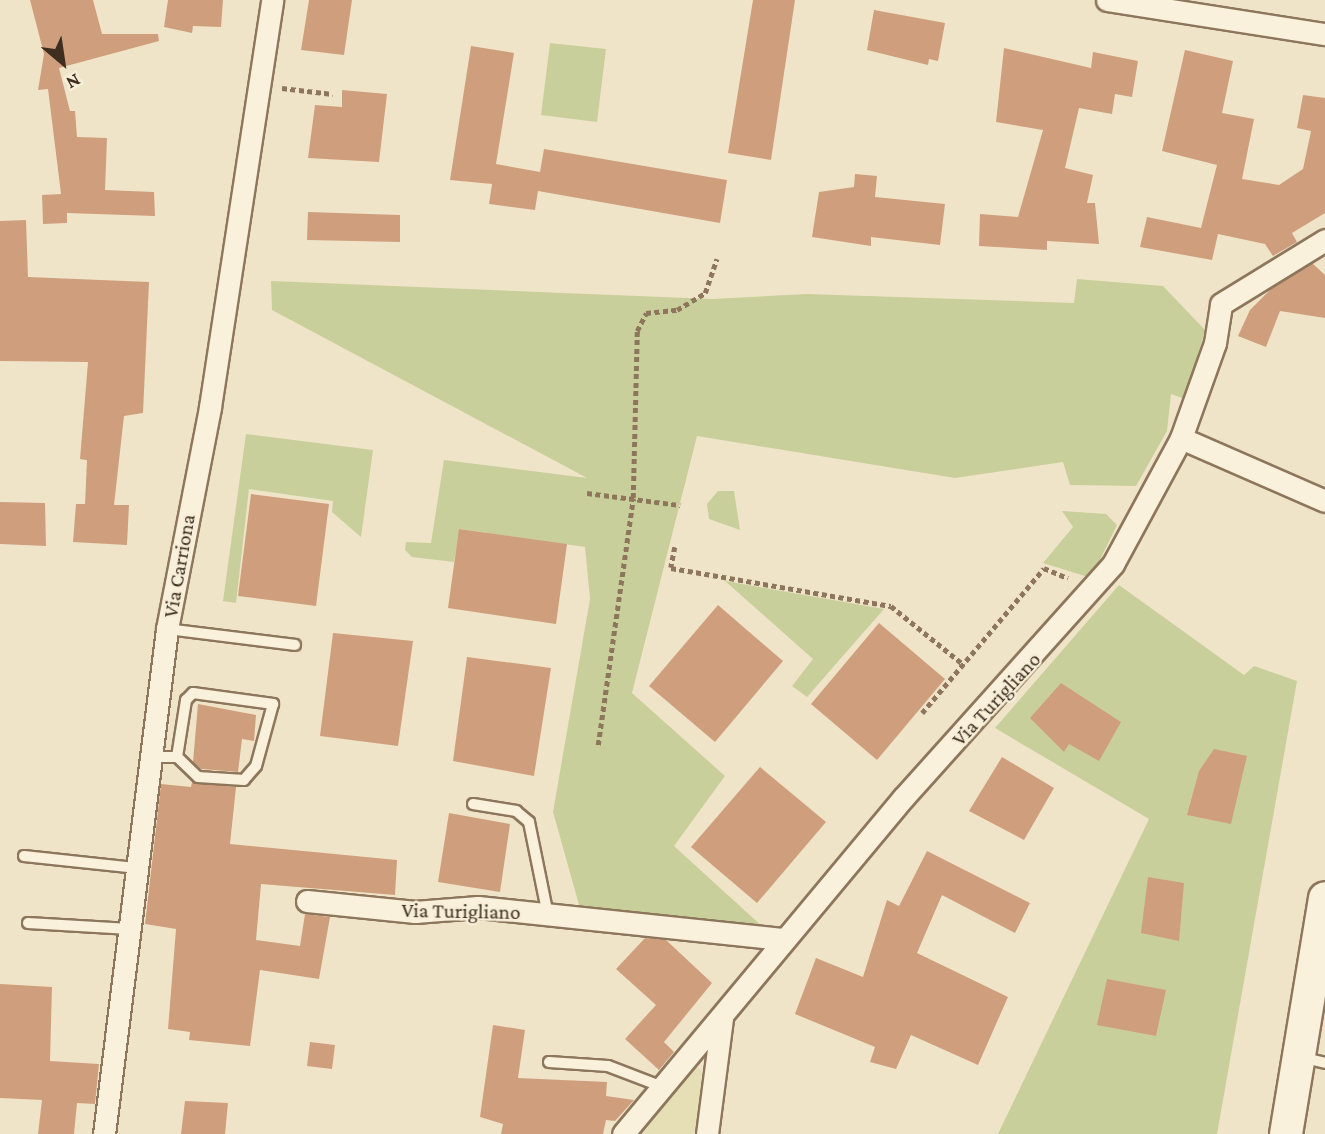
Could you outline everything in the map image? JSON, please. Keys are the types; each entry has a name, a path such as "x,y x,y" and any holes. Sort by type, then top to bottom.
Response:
{"main road":[{"path":"1286,1134 1312,1059 1325,898"}],"street":[{"name":"Via Carriona","path":"104,1134 167,629 210,407 272,0"},
{"path":"1107,0 1325,34"},
{"name":"Via Turigliano","path":"623,1134 722,1017 782,939 1095,589 1150,504 1181,439 1216,343 1221,304 1325,240"},
{"path":"1181,439 1325,501"},
{"name":"Via Turigliano","path":"307,901 415,912 478,907 782,939"},
{"path":"707,1134 722,1017"}],"lane":[{"path":"167,629 295,645"},
{"path":"193,693 273,704 256,766 244,780 192,775 177,757 186,700 193,693"},
{"path":"150,757 177,757"},
{"path":"472,804 516,811 529,822 548,915"},
{"path":"24,856 137,868"},
{"path":"28,923 130,929"},
{"path":"549,1062 608,1066 663,1087"}],"path":[{"path":"267,86 333,94"},
{"path":"598,745 633,498 641,317 677,310 705,293 717,259"},
{"path":"587,493 680,505"},
{"path":"675,547 671,568 891,606 964,665"},
{"path":"922,713 1044,568 1095,589"}],"shaded area":[{"path":"693,1065 702,1070 698,1134 634,1134"}],"green space":[{"path":"550,43 606,49 597,122 541,115"},
{"path":"1077,279 1163,286 1205,330 1185,399 1171,394 1167,431 1136,486 1070,485 1063,462 955,478 697,436 632,693 725,776 674,846 765,929 581,912 553,812 590,599 585,547 460,529 454,562 412,557 405,550 406,542 431,543 444,460 587,478 272,310 271,281 712,299 807,294 1074,303"},
{"path":"246,434 373,450 361,537 332,512 333,501 249,489 236,603 223,601"},
{"path":"718,491 734,491 740,530 709,519 707,504"},
{"path":"1062,511 1106,514 1117,525 1091,578 1043,563 1073,527"},
{"path":"725,581 884,609 807,697 792,686 813,659"},
{"path":"1119,585 1244,675 1254,666 1297,681 1217,1134 998,1134 1149,819 995,728"}],"building":[{"path":"30,0 93,0 102,34 158,34 159,41 59,68 70,111 75,111 77,137 107,138 105,190 154,192 155,216 67,213 67,223 43,224 42,195 61,194 48,89 38,90 44,54"},
{"path":"168,0 223,0 221,27 193,26 192,33 164,27"},
{"path":"309,0 352,0 344,55 301,50"},
{"path":"753,0 795,0 771,160 728,153"},
{"path":"874,10 945,23 938,61 929,59 928,65 867,50"},
{"path":"471,46 514,53 496,164 540,172 544,149 727,180 720,223 538,191 535,210 489,204 492,184 450,180"},
{"path":"1004,48 1091,68 1093,52 1138,61 1132,97 1115,94 1112,114 1079,108 1065,168 1093,175 1087,203 1095,203 1099,244 1047,241 1047,250 979,246 980,214 1018,217 1043,130 996,122"},
{"path":"1185,50 1233,61 1222,113 1254,119 1242,179 1279,185 1303,169 1311,131 1297,128 1303,95 1325,98 1325,213 1292,233 1297,242 1273,256 1265,244 1218,234 1212,260 1140,247 1147,217 1201,228 1217,165 1162,151"},
{"path":"342,90 387,94 379,162 308,158 315,105 342,107"},
{"path":"855,174 877,176 875,197 945,204 940,245 871,237 871,246 812,237 819,192 854,187"},
{"path":"308,212 400,215 400,242 307,240"},
{"path":"26,220 28,277 149,282 143,413 124,416 114,505 129,505 127,545 73,542 76,504 85,504 87,460 80,459 88,362 0,361 0,221"},
{"path":"1312,263 1325,275 1325,318 1280,311 1266,347 1238,336 1250,310 1271,289"},
{"path":"251,494 329,504 316,606 238,596"},
{"path":"0,502 45,503 46,546 0,544"},
{"path":"459,529 567,544 556,624 448,608"},
{"path":"718,605 783,661 715,742 649,686"},
{"path":"879,623 945,679 877,760 811,704"},
{"path":"333,633 413,641 398,746 320,736"},
{"path":"467,657 551,668 534,776 453,761"},
{"path":"1061,683 1121,722 1099,761 1069,744 1064,752 1030,718"},
{"path":"198,704 256,715 254,741 242,739 238,772 201,769 193,762"},
{"path":"1214,749 1247,756 1231,824 1187,815 1199,771"},
{"path":"1002,757 1054,788 1024,840 969,811"},
{"path":"760,767 826,822 757,903 691,847"},
{"path":"192,782 236,787 230,844 397,860 395,895 261,884 256,940 300,946 305,914 330,917 319,979 260,970 250,1046 189,1040 190,1032 168,1029 176,929 145,924 161,784 191,787"},
{"path":"449,813 510,824 500,892 438,882"},
{"path":"927,851 1030,903 1015,933 942,895 917,953 1008,997 978,1065 911,1035 896,1069 870,1062 875,1047 795,1014 816,958 863,977 887,900 899,906"},
{"path":"1148,877 1184,883 1179,941 1141,933"},
{"path":"645,938 666,940 712,983 664,1042 674,1052 659,1070 625,1039 656,1005 616,969"},
{"path":"1107,979 1166,990 1156,1036 1097,1025"},
{"path":"0,984 52,987 50,1061 99,1064 95,1104 77,1103 74,1134 38,1134 42,1100 0,1098"},
{"path":"493,1025 525,1030 518,1078 607,1082 606,1096 634,1100 615,1121 606,1120 603,1134 501,1134 503,1124 480,1117"},
{"path":"310,1042 335,1045 332,1069 307,1066"},
{"path":"185,1101 228,1103 225,1134 181,1134"}]}
